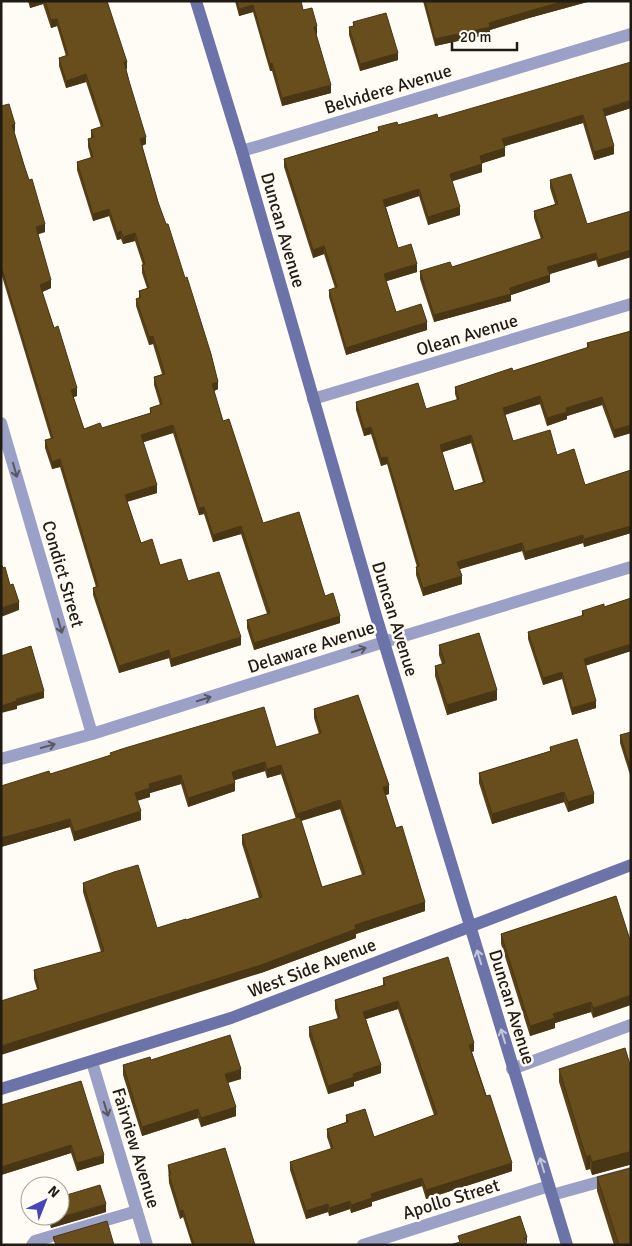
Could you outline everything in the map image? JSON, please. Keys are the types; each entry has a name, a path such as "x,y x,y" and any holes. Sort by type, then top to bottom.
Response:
{"main road":[{"name":"Duncan Avenue","path":"196,1 242,151 384,642 512,1069 568,1245"},
{"name":"West Side Avenue","path":"1,1089 231,1018 631,866"}],"street":[{"name":"Belvidere Avenue","path":"242,151 631,34"},
{"name":"Olean Avenue","path":"313,399 631,304"},
{"name":"Condict Street","path":"1,423 92,734"},
{"name":"Delaware Avenue","path":"1,758 92,734 384,642 631,568"},
{"path":"512,1069 631,1025"},
{"name":"Fairview Avenue","path":"92,1062 147,1245"},
{"name":"Apollo Street","path":"363,1245 550,1191 631,1173"},
{"path":"32,1245 35,1241 137,1211"}],"building":[{"path":"45,1 107,1 127,62 124,62 146,137 140,139 158,202 166,224 168,224 185,278 187,277 211,354 218,382 212,384 223,421 229,419 263,523 299,512 325,596 333,593 340,616 254,643 247,620 270,613 241,526 213,535 204,507 199,508 173,425 141,435 157,485 125,495 141,543 152,539 160,565 181,559 188,581 219,572 241,637 171,659 169,650 119,666 93,588 98,586 60,459 52,462 45,440 53,438 1,266 1,106 9,104 15,124 12,125 24,165 29,180 32,179 45,224 36,227 51,280 40,285 54,328 58,326 77,388 71,390 84,429 100,423 102,428 151,413 150,408 162,404 154,377 165,374 153,336 149,337 136,299 141,297 139,291 149,288 142,265 145,264 135,233 123,237 121,231 117,233 109,209 93,214 77,162 93,157 88,139 94,137 91,130 103,126 86,74 66,81 59,58 68,55 57,19 51,20"},
{"path":"237,1 301,1 303,10 312,8 317,26 314,27 331,85 282,98 253,5 239,9"},
{"path":"425,1 565,1 489,23 490,27 435,39"},
{"path":"386,13 398,53 360,64 349,27 354,26 353,22"},
{"path":"631,62 631,100 603,109 614,146 594,152 583,115 502,139 505,148 480,156 482,164 450,174 460,207 428,217 419,189 383,200 398,248 411,244 417,264 384,274 396,312 421,304 427,322 346,348 329,290 337,287 324,246 313,250 284,159 379,131 378,127 397,122 398,125 437,114 438,118"},
{"path":"571,174 587,224 631,211 631,250 598,260 596,253 547,267 550,275 510,288 511,294 434,315 420,271 450,262 452,267 543,238 534,211 558,204 550,180"},
{"path":"631,331 631,425 614,430 602,397 566,408 567,412 547,418 540,396 503,408 513,441 550,430 557,455 574,449 585,485 631,470 631,526 584,539 583,535 525,552 522,543 457,562 462,576 423,588 416,567 419,566 387,457 381,458 371,427 364,429 356,402 418,383 426,409 459,399 455,387 512,368 513,371 589,347 587,343","holes":["471,435 485,482 454,491 440,445"]},
{"path":"1,563 3,568 5,567 10,585 13,584 19,602 1,608"},
{"path":"631,598 631,644 584,659 596,701 572,708 562,672 543,678 528,632 584,615 582,611 604,604 604,607"},
{"path":"479,633 497,690 447,705 435,666 445,663 439,645"},
{"path":"31,646 44,691 16,699 17,701 1,706 1,656"},
{"path":"358,695 389,785 383,787 396,828 402,826 425,902 355,925 356,929 261,965 1,1046 1,1001 39,989 34,970 104,951 83,883 138,865 157,928 262,897 242,835 300,817 322,887 365,874 340,800 297,814 281,765 267,769 265,762 232,772 235,783 188,798 181,775 149,784 150,788 135,793 141,811 74,832 70,819 1,838 1,786 49,771 50,774 111,755 110,753 125,748 264,707 276,747 321,733 314,709"},
{"path":"631,732 631,770 620,735"},
{"path":"577,739 594,794 568,802 564,792 492,814 479,773 551,751 550,747"},
{"path":"616,896 631,943 631,995 593,1008 591,1002 553,1014 555,1018 530,1026 501,934"},
{"path":"448,957 474,1043 469,1045 486,1096 490,1095 512,1163 426,1190 422,1178 371,1194 372,1198 351,1205 350,1201 329,1208 328,1204 306,1211 290,1162 333,1148 327,1129 348,1122 346,1115 365,1109 374,1137 437,1114 398,1001 363,1012 381,1065 353,1074 354,1077 328,1086 309,1027 340,1018 335,1000 385,985 383,978"},
{"path":"230,1035 241,1069 225,1074 236,1107 201,1118 198,1109 142,1127 123,1065 150,1057 151,1060"},
{"path":"625,1048 631,1068 631,1152 592,1162 590,1155 586,1157 559,1069"},
{"path":"81,1081 104,1155 77,1163 71,1145 1,1167 1,1105"},
{"path":"225,1148 255,1245 194,1245 183,1210 180,1211 169,1175 171,1175 168,1165"},
{"path":"631,1168 631,1245 619,1245 597,1177"},
{"path":"100,1185 106,1204 70,1214 70,1194"},
{"path":"520,1216 527,1237 524,1238 526,1245 450,1245 460,1242 458,1236"},
{"path":"107,1221 114,1245 56,1245 53,1237"}]}
